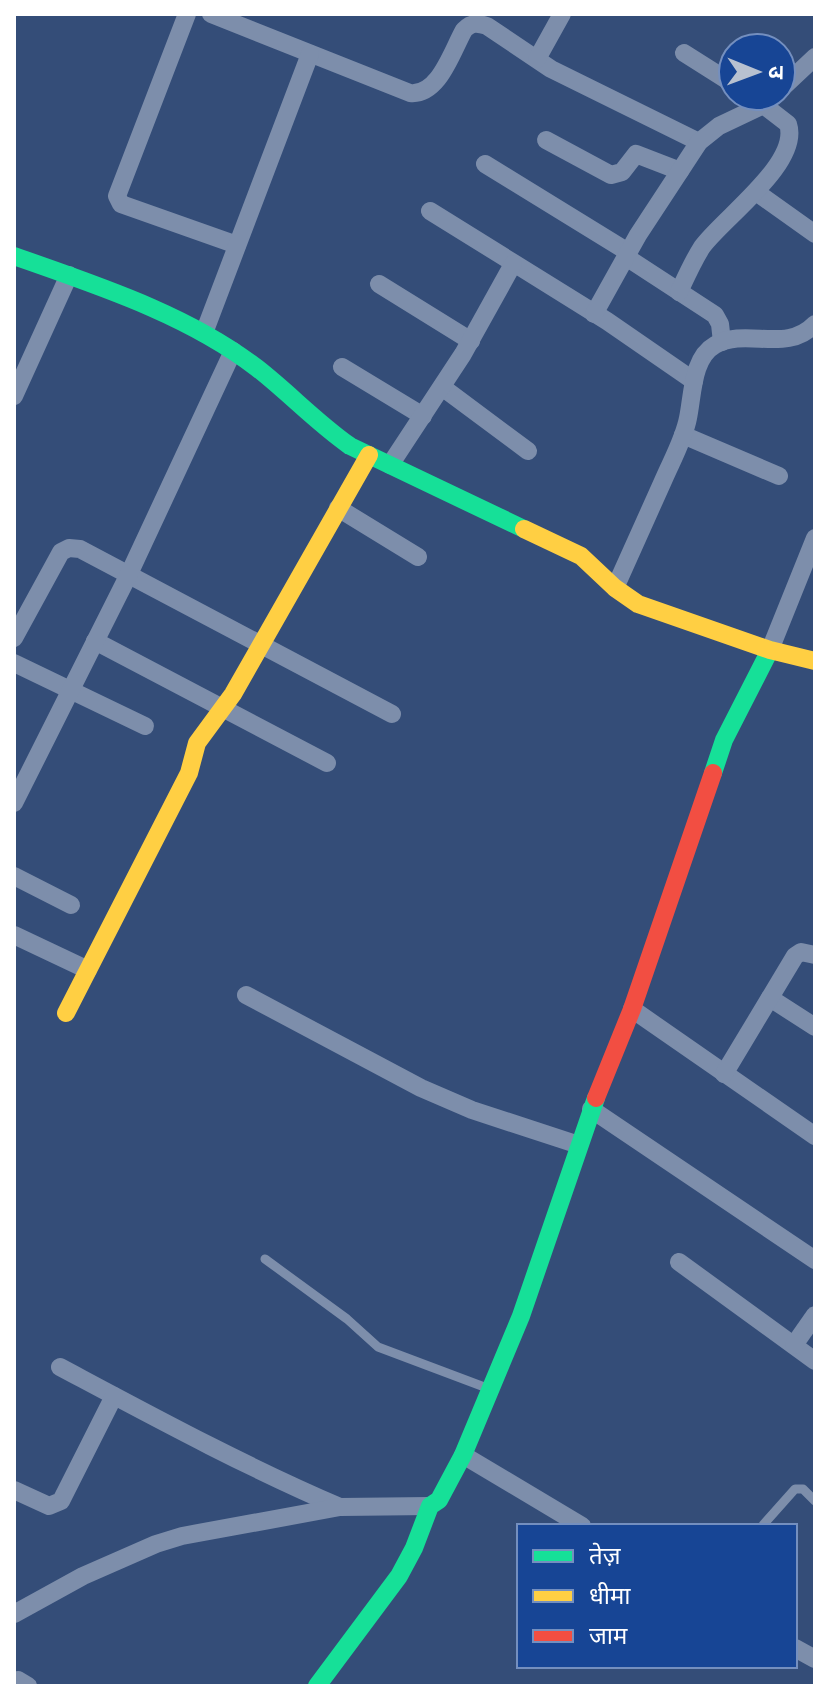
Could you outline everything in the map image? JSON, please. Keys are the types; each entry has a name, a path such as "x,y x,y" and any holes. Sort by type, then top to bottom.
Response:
{"street":[{"path":"187,14 117,196 121,204 237,245"},
{"path":"211,14 419,94 438,77 464,30 469,24 477,23 487,26 537,59 699,142"},
{"path":"537,59 562,14"},
{"path":"684,53 717,74"},
{"path":"204,333 310,54"},
{"path":"797,74 815,57"},
{"path":"594,314 627,254 699,142 742,112"},
{"path":"679,292 702,248 756,192 786,151 788,124 776,112"},
{"path":"546,140 611,175 622,172 636,154 680,171"},
{"path":"485,164 627,254 719,320 722,342"},
{"path":"756,192 815,234"},
{"path":"430,211 694,381"},
{"path":"14,256 69,275 204,333 256,367 350,446 581,556 615,588 638,604 770,650 815,661"},
{"path":"390,465 471,341 513,264"},
{"path":"14,396 69,275"},
{"path":"379,284 471,341"},
{"path":"615,588 683,435 701,361 713,346 728,339 796,338 815,324"},
{"path":"14,803 129,574 233,351"},
{"path":"342,367 423,416"},
{"path":"442,387 528,451"},
{"path":"683,435 779,476"},
{"path":"66,1013 189,773 197,743 233,694 369,455"},
{"path":"338,508 418,557"},
{"path":"14,1614 83,1576 169,1540 340,1507 430,1506 439,1500 463,1455 521,1316 591,1109 632,1009 724,740 770,650 815,538"},
{"path":"14,638 61,552 69,548 80,549 392,714"},
{"path":"95,641 327,763"},
{"path":"14,663 145,726"},
{"path":"14,876 71,905"},
{"path":"14,935 88,970"},
{"path":"724,1074 795,956 809,952 815,955"},
{"path":"246,995 421,1088 472,1110 579,1145"},
{"path":"770,998 815,1027"},
{"path":"632,1009 815,1136"},
{"path":"591,1109 815,1260"},
{"path":"679,1262 815,1361"},
{"path":"794,1345 815,1315"},
{"path":"60,1367 293,1487 340,1507"},
{"path":"14,1490 49,1506 61,1501 114,1396"},
{"path":"463,1455 579,1524"},
{"path":"317,1686 399,1576 430,1506"},
{"path":"797,1649 815,1659"}],"lane":[{"path":"265,1259 347,1319 378,1347 491,1390"},
{"path":"764,1524 795,1489 803,1489 815,1501"}],"traffic: fast":[{"path":"14,256 140,303 201,332 257,368 350,446 524,529"},
{"path":"713,773 724,740 770,650"},
{"path":"317,1686 399,1576 430,1506 439,1500 463,1455 521,1316 596,1098"}],"traffic: slow":[{"path":"66,1013 189,773 197,743 233,694 369,455"},
{"path":"524,529 581,556 615,588 638,604 770,650 815,661"}],"traffic: jam":[{"path":"596,1098 632,1009 713,773"}]}
